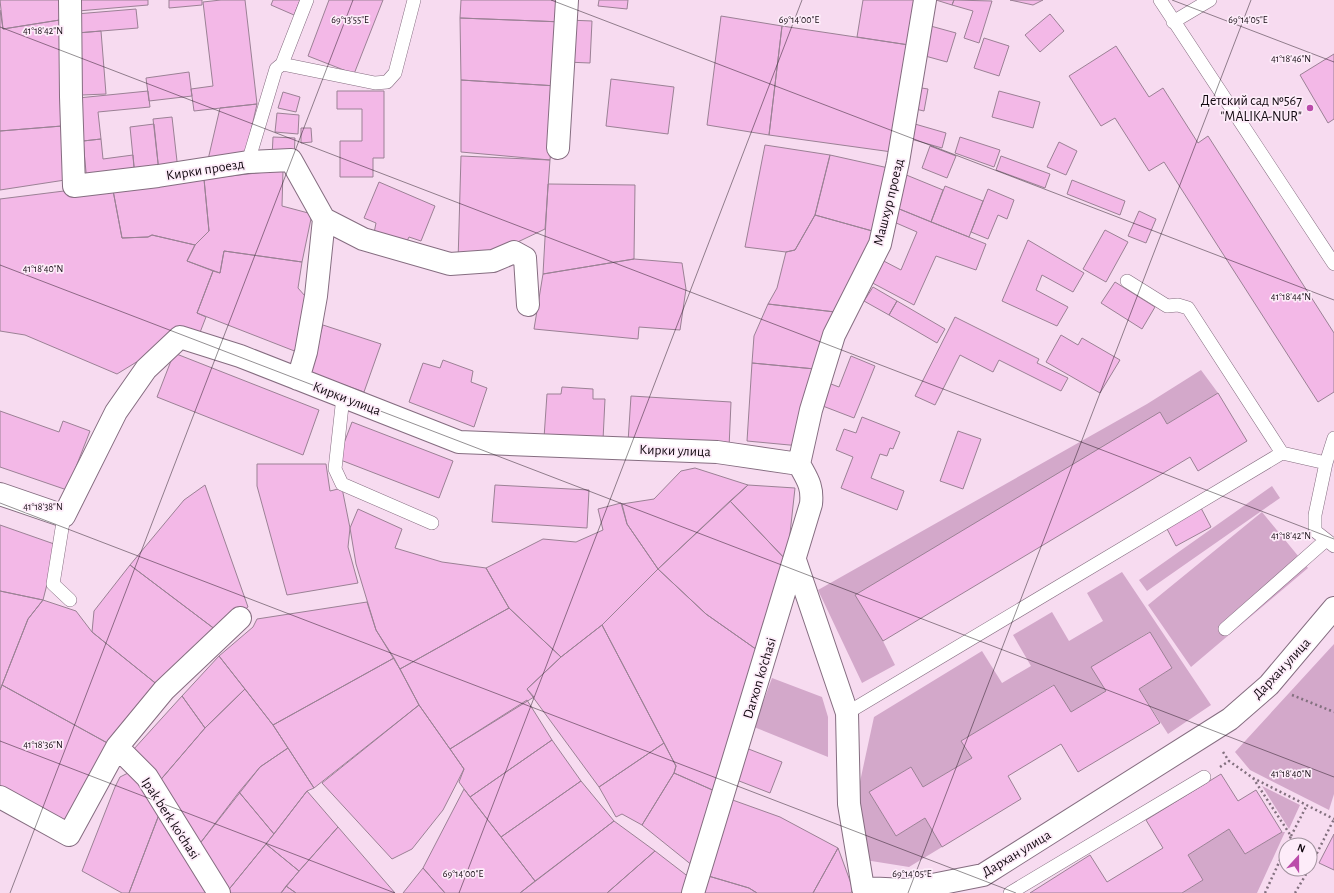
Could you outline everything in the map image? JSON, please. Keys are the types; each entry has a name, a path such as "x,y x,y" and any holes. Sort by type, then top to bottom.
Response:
{"street":[{"name":"Кирки проезд","path":"70,0 74,186 158,176 248,162 291,160 324,219"},
{"path":"558,148 567,0"},
{"name":"Машхур проезд","path":"799,464 811,410 834,335 880,244 898,162 925,0"},
{"path":"298,379 306,352 316,296 324,219 362,239 450,264 493,261 514,252 525,258 528,306"},
{"name":"Кирки улица","path":"64,516 116,412 146,369 180,337 240,356 459,442 717,452 799,464"},
{"name":"Darxon ko'chasi","path":"693,893 811,504 811,483 799,464"},
{"path":"0,494 64,516"},
{"name":"Дархан улица","path":"795,560 847,713 849,804 862,891 898,891 983,875 1230,719 1269,685 1334,608"},
{"path":"0,797 69,835 117,747 164,690 240,618"},
{"name":"Ipak berk ko'chasi","path":"117,747 146,777 219,893"}],"lane":[{"path":"248,162 276,69 282,64 306,0"},
{"path":"282,64 375,83 388,82 395,73 414,0"},
{"path":"1160,0 1173,22 1334,264"},
{"path":"1173,22 1210,0"},
{"path":"1127,281 1167,306 1178,305 1188,308 1282,453"},
{"path":"343,397 336,469 342,484 432,523"},
{"path":"1225,629 1330,543 1315,531 1316,515 1326,463 1334,438"},
{"path":"847,713 1282,453 1326,463"},
{"path":"64,516 53,584 70,600"},
{"path":"1010,893 1204,777"}],"path":[{"path":"1269,685 1334,712"},
{"path":"1204,777 1229,761 1253,778 1334,819 1318,852"},
{"path":"1253,778 1291,836 1307,805"},
{"path":"1265,893 1278,864"},
{"path":"1295,893 1305,877"}],"shaded area":[{"path":"1201,370 1218,393 1167,424 1160,412 883,641 895,665 862,683 818,590 1147,404"},
{"path":"1272,486 1280,498 1147,591 1139,580"},
{"path":"1262,512 1308,568 1191,667 1148,605"},
{"path":"1122,572 1211,705 1168,734 1139,689 1172,668 1149,632 1092,667 1106,691 1071,712 1053,685 962,741 972,758 923,787 911,767 869,792 896,836 925,818 942,847 909,867 865,860 850,828 874,717 982,651 1002,683 1031,666 1013,635 1052,612 1069,641 1103,621 1087,593"},
{"path":"1334,644 1334,794 1329,810 1250,770 1235,752"},
{"path":"772,678 822,697 828,717 828,757 754,727"},
{"path":"1262,786 1300,805 1289,829"},
{"path":"1229,829 1245,854 1282,832 1285,832 1283,837 1278,837 1278,847 1257,893 1182,893 1203,880 1188,855"}],"building":[{"path":"0,0 66,0 66,19 3,29"},
{"path":"77,0 148,0 148,5 78,11"},
{"path":"169,0 202,0 202,5 169,8"},
{"path":"245,0 257,104 194,111 191,89 213,86 203,2"},
{"path":"273,0 300,0 294,15 271,5"},
{"path":"329,0 383,0 354,74 308,56"},
{"path":"461,0 565,0 563,22 460,18"},
{"path":"599,0 628,0 627,9 598,6"},
{"path":"863,0 916,0 909,45 857,37"},
{"path":"936,0 954,0 952,5"},
{"path":"954,0 992,1 979,43 964,38 973,11 952,5"},
{"path":"1010,0 1043,0 1033,5"},
{"path":"136,9 138,28 77,33 76,14"},
{"path":"0,10 3,29 66,19 62,126 0,131"},
{"path":"1050,14 1064,31 1040,52 1025,35"},
{"path":"721,16 782,26 769,135 707,125"},
{"path":"460,18 563,22 557,86 461,80"},
{"path":"568,20 592,21 590,63 566,62"},
{"path":"927,25 956,33 947,62 918,54"},
{"path":"782,26 909,45 892,152 769,135"},
{"path":"101,31 106,94 82,95 77,33"},
{"path":"984,38 1009,46 999,76 974,68"},
{"path":"1116,46 1149,97 1163,88 1198,143 1208,136 1334,333 1334,392 1318,402 1164,162 1149,171 1115,118 1101,126 1069,76"},
{"path":"1334,54 1334,119 1328,123 1300,75"},
{"path":"189,72 192,96 149,101 146,78"},
{"path":"611,79 674,87 668,134 606,126"},
{"path":"461,80 557,86 550,160 461,152"},
{"path":"915,87 928,89 924,111 911,108"},
{"path":"148,91 150,107 98,112 101,139 83,141 78,98"},
{"path":"337,91 384,91 384,158 373,158 373,177 340,177 340,141 362,141 362,109 337,109"},
{"path":"999,91 1040,102 1033,128 992,117"},
{"path":"283,92 300,97 296,112 278,108"},
{"path":"257,104 244,161 207,164 220,108"},
{"path":"277,113 299,115 298,134 275,132"},
{"path":"172,117 178,170 159,172 153,119"},
{"path":"908,122 946,133 942,148 904,137"},
{"path":"154,124 159,172 135,177 130,127"},
{"path":"62,126 65,180 0,190 0,131"},
{"path":"301,128 311,128 312,142 301,143"},
{"path":"273,137 295,138 294,158 272,157"},
{"path":"960,137 1000,150 994,167 955,153"},
{"path":"101,139 103,159 133,155 135,177 87,182 83,141"},
{"path":"1059,142 1077,151 1066,175 1047,167"},
{"path":"765,145 830,155 815,215 795,250 786,252 745,247"},
{"path":"930,146 956,156 947,178 922,168"},
{"path":"830,155 893,169 876,232 815,215"},
{"path":"461,156 550,160 545,229 482,259 458,262"},
{"path":"1001,156 1050,174 1045,188 996,170"},
{"path":"283,170 282,206 312,214 302,262 224,251 220,273 187,261 195,245 209,231 204,179"},
{"path":"899,172 943,190 931,222 892,206"},
{"path":"204,179 209,231 195,245 152,235 148,237 122,238 112,185"},
{"path":"1072,180 1125,201 1120,215 1067,194"},
{"path":"379,182 435,206 421,241 409,237 405,245 374,233 376,223 364,218"},
{"path":"548,184 635,185 634,259 543,274"},
{"path":"112,185 122,238 148,237 152,235 195,245 187,261 213,271 197,313 206,317 199,335 143,358 117,374 25,335 0,331 0,199"},
{"path":"945,186 983,201 969,237 931,222"},
{"path":"988,189 1014,200 1007,219 998,215 988,239 971,232"},
{"path":"892,206 986,244 976,270 936,256 914,305 865,279 876,257 901,270 917,232 887,219"},
{"path":"1139,211 1156,219 1146,243 1128,236"},
{"path":"815,215 876,232 835,312 768,304 777,288 786,252 795,250"},
{"path":"1105,230 1128,242 1106,282 1083,269"},
{"path":"1028,240 1084,273 1073,292 1042,275 1036,290 1068,307 1057,326 1002,301"},
{"path":"224,251 302,262 298,288 305,296 297,352 197,313 213,271 220,273"},
{"path":"634,259 682,263 686,289 680,330 639,327 638,339 534,329 543,274"},
{"path":"1115,282 1155,307 1142,329 1101,303"},
{"path":"873,287 897,301 889,315 864,301"},
{"path":"897,301 945,329 937,343 889,315"},
{"path":"768,304 835,312 815,369 752,363 754,336"},
{"path":"955,317 1039,359 1037,363 1068,378 1061,391 999,360 993,372 960,355 935,405 915,396"},
{"path":"323,325 381,344 364,392 308,372"},
{"path":"1061,335 1078,345 1082,338 1120,360 1100,393 1046,362"},
{"path":"174,353 319,410 303,455 157,397"},
{"path":"851,356 875,366 854,418 815,403 823,381 839,387"},
{"path":"443,360 473,371 471,382 487,388 474,427 409,402 423,363 440,368"},
{"path":"752,363 815,369 800,446 747,441"},
{"path":"562,387 593,389 593,399 605,399 603,440 544,438 547,394 561,394"},
{"path":"1218,393 1247,441 1198,471 1190,457 883,641 855,595 1160,412 1167,424"},
{"path":"631,396 731,402 729,448 628,442"},
{"path":"0,411 59,432 63,421 90,431 67,490 0,467"},
{"path":"862,417 900,432 893,449 890,448 887,456 880,454 871,478 904,491 897,510 841,488 853,457 836,450 844,429 856,433"},
{"path":"352,422 453,461 439,498 338,459"},
{"path":"958,431 981,439 963,489 940,481"},
{"path":"257,464 326,464 330,491 342,488 350,528 348,547 358,583 287,595 257,486"},
{"path":"695,468 748,485 658,569 627,524 622,504 654,499 681,471"},
{"path":"205,485 248,607 216,630 130,565 184,500"},
{"path":"495,485 589,490 587,528 492,522"},
{"path":"748,485 795,488 787,561 730,501"},
{"path":"730,501 787,561 760,652 706,614 658,569"},
{"path":"621,503 627,524 658,569 602,625 561,657 509,608 486,568 543,539 576,542 603,530 598,509"},
{"path":"1201,508 1211,527 1176,546 1166,527"},
{"path":"358,509 402,529 395,548 442,562 486,568 509,608 400,669 376,630 356,564 350,528"},
{"path":"0,525 57,545 43,600 0,591"},
{"path":"130,565 216,630 159,686 92,632 94,611"},
{"path":"658,569 706,614 760,652 717,792 674,773 676,766 602,625"},
{"path":"0,591 43,600 28,619 0,690"},
{"path":"43,600 76,611 92,632 159,686 111,745 2,685 28,619"},
{"path":"367,602 376,630 394,658 273,725 219,656 253,627 257,619"},
{"path":"509,608 561,657 527,689 534,697 450,749 419,705 400,669"},
{"path":"602,625 664,743 599,787 527,689 561,657"},
{"path":"1150,632 1172,668 1139,689 1160,723 1078,772 1061,744 1008,776 1021,799 942,847 925,818 896,836 869,792 911,767 923,787 972,758 961,741 1054,685 1071,712 1106,691 1091,667"},
{"path":"219,656 245,689 205,728 182,696"},
{"path":"394,658 419,705 314,788 273,725"},
{"path":"2,685 111,745 68,825 0,788 0,690"},
{"path":"245,689 273,725 288,748 260,767 198,846 157,784 205,728"},
{"path":"182,696 205,728 157,784 133,750"},
{"path":"527,700 552,740 470,797 459,782 464,769 450,749"},
{"path":"419,705 464,769 443,810 412,849 392,859 322,783"},
{"path":"552,740 581,781 501,837 470,797"},
{"path":"664,743 676,766 674,773 642,825 622,814 616,817 599,787"},
{"path":"288,748 314,788 307,791 274,834 239,792 260,767"},
{"path":"746,748 782,762 770,793 734,779"},
{"path":"128,773 139,779 160,812 129,893 122,893 82,871 115,787 120,777"},
{"path":"674,773 717,792 693,866 642,825"},
{"path":"1221,774 1238,801 1256,790 1282,832 1245,854 1229,829 1188,855 1203,880 1182,893 1030,893 1090,855 1107,882 1163,848 1146,820"},
{"path":"581,781 614,821 535,881 501,837"},
{"path":"464,789 535,881 520,893 445,893 423,868"},
{"path":"307,791 338,827 299,871 266,844"},
{"path":"239,792 274,834 226,893 198,846"},
{"path":"727,798 780,817 838,848 813,893 757,893 749,888 705,875"},
{"path":"160,812 211,893 129,893"},
{"path":"614,821 655,851 607,893 520,893"},
{"path":"338,827 395,893 296,893 286,886"},
{"path":"1334,834 1334,870 1319,863"},
{"path":"266,844 299,871 281,893 226,893"},
{"path":"838,848 853,889 851,893 813,893"},
{"path":"655,851 690,878 686,893 607,893"},
{"path":"423,868 445,893 403,893"},
{"path":"705,875 749,888 757,893 701,893"},
{"path":"286,886 296,893 281,893"}],"place":[{"name":"Детский сад №567 \"MALIKA-NUR\"","path":"1310,108"}]}
